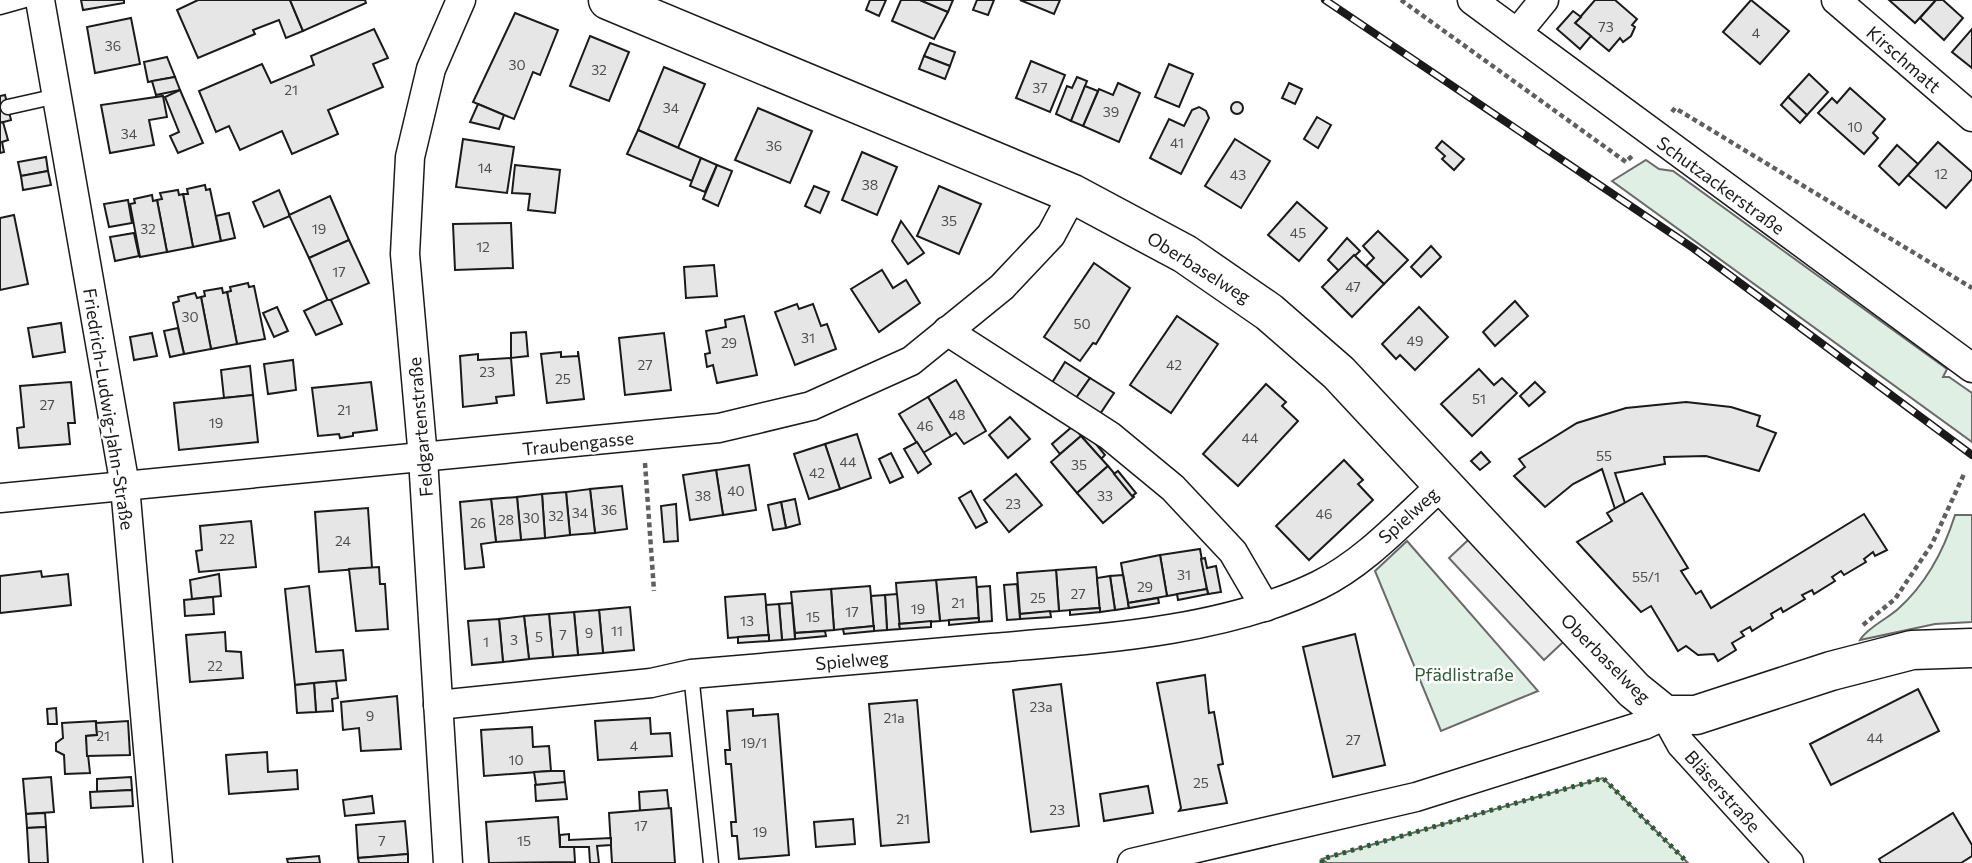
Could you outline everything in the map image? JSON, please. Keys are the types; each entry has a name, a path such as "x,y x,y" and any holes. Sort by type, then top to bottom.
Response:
{"street":[{"name":"Friedrich-Ludwig-Jahn-Straße","path":"40,0 125,486 158,863"},
{"name":"Feldgartenstraße","path":"448,863 423,458 405,254 410,157 431,69 461,0"},
{"name":"Oberbaselweg","path":"608,0 1073,194 1185,254 1269,312 1339,373 1634,690 1665,715"},
{"name":"Schutzackerstraße","path":"1472,0 1972,368"},
{"path":"1517,33 1544,0"},
{"name":"Kirschmatt","path":"1836,0 1972,117"},
{"name":"Traubengasse","path":"0,498 643,437 719,428 811,406 911,361 1002,287 1043,243 1073,194"},
{"path":"947,331 1110,436 1173,488 1233,552 1265,607"},
{"name":"Spielweg","path":"438,705 650,683 691,674 1059,642 1167,628 1265,607 1321,584 1361,558 1442,485"},
{"path":"1132,863 1416,797 1633,729 1665,715 1696,716 1831,671 1912,650 1972,648"},
{"name":"Bläserstraße","path":"1665,715 1681,744 1789,863"}],"lane":[{"path":"0,6 25,0"},
{"path":"8,107 57,96"},
{"path":"691,674 711,863"}],"path":[{"path":"1401,0 1626,162 1675,108 1972,288"},
{"path":"643,437 654,591"},
{"path":"1831,671 1831,650 1895,599 1931,544 1964,474"}],"green space":[{"path":"1646,160 1659,169 1673,171 1947,369 1943,377 1949,377 1972,393 1972,442 1612,181"},
{"path":"1955,515 1972,515 1972,622 1935,624 1860,640 1898,609 1917,589 1940,554"},
{"name":"Pfädlistraße","path":"1407,541 1538,691 1441,731 1375,571"},
{"path":"1603,778 1688,863 1327,863 1322,859"}],"shaded area":[{"path":"1482,527 1577,629 1544,660 1449,558"}],"building":[{"path":"81,0 124,0 124,3 83,10"},
{"path":"198,0 290,0 303,31 286,38 279,20 253,30 255,34 198,58 177,10"},
{"path":"290,0 365,0 366,3 303,31"},
{"path":"870,0 886,0 879,16 866,10"},
{"path":"901,0 920,0 948,12 934,39 892,21"},
{"path":"920,0 953,0 948,12"},
{"path":"977,0 994,0 988,15 973,10"},
{"path":"1020,0 1060,0 1054,14"},
{"path":"1595,0 1615,0 1637,19 1632,25 1635,27 1631,36 1623,42 1620,38 1609,51 1575,23"},
{"path":"1751,0 1789,31 1760,64 1723,32"},
{"path":"1889,0 1936,0 1915,23"},
{"path":"1936,0 1943,0 1963,18 1944,40 1920,18"},
{"path":"1573,11 1581,17 1575,23 1591,36 1580,49 1557,29"},
{"path":"515,13 558,30 540,75 533,72 514,119 473,102"},
{"path":"131,18 140,64 95,73 87,27"},
{"path":"374,29 388,58 373,64 383,87 328,110 338,134 292,154 282,131 240,150 229,126 216,132 199,91 262,64 271,83 314,65 311,56"},
{"path":"1972,29 1972,68 1952,52"},
{"path":"590,36 629,52 609,101 570,86"},
{"path":"930,43 955,52 950,66 924,56"},
{"path":"924,56 950,66 945,79 919,69"},
{"path":"167,57 175,77 148,82 144,62"},
{"path":"1031,61 1065,75 1050,112 1016,98"},
{"path":"1169,64 1193,74 1179,107 1155,97"},
{"path":"664,67 705,84 678,148 638,130"},
{"path":"1809,74 1828,92 1807,115 1788,97"},
{"path":"175,77 180,90 156,95 152,81"},
{"path":"1077,77 1087,81 1071,121 1056,114 1067,86 1072,88"},
{"path":"1118,83 1140,93 1119,142 1083,126 1099,89 1113,95"},
{"path":"1289,83 1302,89 1295,104 1282,98"},
{"path":"1085,86 1098,91 1083,126 1071,121"},
{"path":"1850,88 1885,119 1873,133 1878,138 1864,154 1818,113 1832,98 1837,103"},
{"path":"180,90 203,143 178,153 170,136 179,132 165,97"},
{"path":"5,95 11,120 0,123 0,96"},
{"path":"163,96 167,117 149,120 154,145 110,153 101,105"},
{"path":"1788,97 1807,115 1800,123 1781,105"},
{"path":"1237,102 1243,108 1237,114 1231,108"},
{"path":"478,104 504,115 499,129 470,122"},
{"path":"1199,107 1206,111 1209,118 1181,174 1150,158 1169,119 1184,126 1192,110"},
{"path":"758,108 812,131 790,183 735,160"},
{"path":"1317,117 1331,125 1318,148 1304,139"},
{"path":"3,122 8,140 2,142 4,152 0,153 0,123"},
{"path":"638,130 701,158 692,181 627,154"},
{"path":"463,139 514,147 507,193 456,187"},
{"path":"1235,139 1270,161 1241,208 1205,186"},
{"path":"1442,141 1464,159 1454,170 1442,159 1445,156 1436,148"},
{"path":"1938,142 1972,172 1972,179 1946,208 1908,175"},
{"path":"1897,145 1918,164 1899,185 1879,166"},
{"path":"862,152 897,167 877,215 842,200"},
{"path":"46,157 48,171 21,176 18,162"},
{"path":"701,158 717,165 705,192 690,186"},
{"path":"515,165 560,170 555,213 528,210 530,194 512,193"},
{"path":"717,165 732,171 718,206 703,199"},
{"path":"48,171 51,185 23,190 21,176"},
{"path":"205,185 206,190 210,189 221,241 193,247 183,194 188,194 187,189"},
{"path":"814,186 829,192 820,213 805,206"},
{"path":"939,186 981,204 959,254 917,236"},
{"path":"178,190 179,195 183,194 193,247 167,252 157,200 162,199 160,193"},
{"path":"279,190 290,216 264,227 253,202"},
{"path":"152,195 153,201 157,200 167,252 140,257 130,204 135,203 134,199"},
{"path":"330,196 349,240 309,258 289,215"},
{"path":"128,200 132,223 109,227 104,204"},
{"path":"1297,202 1327,228 1299,261 1268,235"},
{"path":"229,213 235,238 221,241 216,216"},
{"path":"14,215 28,284 0,290 0,218"},
{"path":"901,221 924,253 908,264 892,241"},
{"path":"511,223 513,268 455,270 453,224"},
{"path":"1378,231 1408,260 1384,284 1366,266 1374,258 1363,246"},
{"path":"134,233 139,256 115,261 110,237"},
{"path":"1347,238 1360,251 1339,271 1328,260"},
{"path":"349,240 369,283 328,301 309,258"},
{"path":"1431,246 1441,257 1421,277 1411,267"},
{"path":"1354,255 1384,284 1352,317 1322,287"},
{"path":"1094,263 1130,288 1096,344 1093,343 1080,361 1044,337"},
{"path":"714,265 717,296 686,298 684,267"},
{"path":"882,270 893,288 906,280 920,303 879,332 851,289"},
{"path":"248,283 249,287 254,286 265,339 237,344 227,292 231,291 230,287"},
{"path":"222,288 223,293 227,292 237,344 211,349 201,297 205,296 204,291"},
{"path":"195,293 197,298 201,297 211,349 184,354 173,303 179,301 178,297"},
{"path":"331,300 342,324 316,335 304,311"},
{"path":"1515,301 1528,316 1495,346 1483,332"},
{"path":"797,304 799,309 813,304 821,326 827,324 836,349 795,365 775,312"},
{"path":"277,307 288,331 274,337 263,313"},
{"path":"1419,307 1448,337 1415,370 1400,355 1396,359 1382,344"},
{"path":"744,316 757,375 717,383 713,365 707,367 705,354 710,353 706,331 726,327 725,320"},
{"path":"1177,316 1218,344 1171,413 1130,385"},
{"path":"61,323 65,352 33,357 28,328"},
{"path":"178,328 184,354 170,357 164,331"},
{"path":"526,332 528,356 511,358 511,333"},
{"path":"152,333 157,356 134,360 130,337"},
{"path":"664,333 671,390 625,395 619,338"},
{"path":"578,351 584,399 547,403 541,354 561,352 561,357 578,356"},
{"path":"478,354 478,360 511,358 514,395 496,397 497,403 463,407 460,356"},
{"path":"293,360 296,390 268,394 264,364"},
{"path":"1065,362 1090,378 1074,401 1050,386"},
{"path":"250,366 253,395 224,398 221,370"},
{"path":"1479,369 1494,385 1502,378 1517,393 1472,436 1441,404"},
{"path":"1090,378 1114,393 1098,417 1074,401"},
{"path":"956,380 986,431 964,444 956,433 951,436 928,397"},
{"path":"71,382 75,423 68,423 70,444 19,448 17,428 24,427 20,386"},
{"path":"371,382 377,430 353,433 353,436 340,438 339,434 318,436 312,388"},
{"path":"1535,382 1545,392 1529,406 1520,396"},
{"path":"1266,384 1286,402 1282,406 1298,421 1238,486 1203,454"},
{"path":"253,395 258,442 179,450 174,403"},
{"path":"928,397 951,436 923,453 899,414"},
{"path":"1686,402 1731,407 1760,416 1757,426 1776,433 1759,471 1706,456 1664,457 1665,464 1615,473 1625,503 1615,509 1602,469 1573,484 1545,507 1514,476 1525,467 1519,459 1577,423 1626,408"},
{"path":"1010,417 1030,439 1008,458 989,435"},
{"path":"1073,426 1081,436 1060,454 1052,444"},
{"path":"1087,433 1105,455 1101,459 1082,437"},
{"path":"857,434 871,478 840,489 825,444"},
{"path":"1081,436 1108,466 1077,493 1051,462"},
{"path":"917,442 931,464 918,473 904,449"},
{"path":"825,444 840,489 809,499 794,454"},
{"path":"1481,452 1490,462 1480,470 1471,461"},
{"path":"891,453 903,477 890,483 879,459"},
{"path":"1344,460 1363,480 1358,484 1373,500 1309,560 1276,526"},
{"path":"749,465 756,510 723,515 716,470"},
{"path":"1108,466 1134,497 1103,523 1077,493"},
{"path":"716,470 723,515 690,520 683,475"},
{"path":"1118,471 1136,493 1132,496 1114,474"},
{"path":"1016,474 1042,505 1009,532 984,500"},
{"path":"622,486 627,529 595,533 590,489"},
{"path":"590,489 595,533 570,535 566,492"},
{"path":"971,491 987,522 976,528 959,498"},
{"path":"566,492 570,535 545,538 542,494"},
{"path":"1642,493 1688,568 1681,571 1696,594 1701,591 1711,608 1864,514 1887,550 1875,556 1873,552 1864,559 1866,562 1844,575 1841,571 1832,577 1835,581 1814,594 1812,590 1802,595 1805,599 1783,612 1781,608 1771,614 1773,618 1752,631 1750,627 1741,632 1744,636 1732,643 1736,650 1718,661 1714,654 1698,655 1686,646 1678,651 1651,606 1641,612 1577,542 1612,521 1607,513"},
{"path":"542,494 545,538 521,540 517,497"},
{"path":"517,497 521,540 496,542 491,499"},
{"path":"491,499 496,542 481,544 484,567 465,569 460,502"},
{"path":"795,499 800,524 786,528 781,502"},
{"path":"781,502 786,528 773,530 768,505"},
{"path":"676,504 678,541 664,542 661,506"},
{"path":"368,508 372,568 319,572 315,512"},
{"path":"251,521 256,567 199,572 196,551 202,550 200,526"},
{"path":"1200,549 1207,589 1167,596 1160,555"},
{"path":"1160,555 1167,596 1128,603 1121,563"},
{"path":"1205,558 1207,568 1216,566 1221,592 1208,594 1201,559"},
{"path":"379,567 380,584 385,584 388,629 356,631 349,569"},
{"path":"1096,567 1100,608 1059,611 1056,570"},
{"path":"1056,570 1059,611 1020,614 1017,573"},
{"path":"41,571 42,577 68,574 71,605 0,613 0,576"},
{"path":"219,574 221,596 192,599 190,580"},
{"path":"1123,575 1129,608 1115,610 1110,576"},
{"path":"1110,576 1115,610 1100,612 1097,578"},
{"path":"976,577 979,618 940,621 936,580"},
{"path":"936,580 940,621 899,624 896,583"},
{"path":"1017,584 1020,619 1007,620 1004,585"},
{"path":"309,586 316,652 343,650 346,680 295,685 285,589"},
{"path":"870,586 874,626 834,630 831,589"},
{"path":"990,586 992,621 979,622 977,587"},
{"path":"831,589 834,630 795,633 791,592"},
{"path":"1207,589 1208,594 1178,600 1177,594"},
{"path":"765,594 769,635 728,638 725,597"},
{"path":"897,594 900,629 887,630 885,595"},
{"path":"885,595 887,630 874,631 871,596"},
{"path":"213,597 214,614 185,616 184,600"},
{"path":"1158,598 1159,603 1129,608 1128,603"},
{"path":"792,603 795,639 782,640 779,604"},
{"path":"779,604 782,640 769,641 766,605"},
{"path":"630,607 634,650 603,653 599,610"},
{"path":"1100,608 1100,612 1070,615 1070,610"},
{"path":"599,610 603,653 578,655 574,612"},
{"path":"1050,611 1051,617 1020,619 1020,614"},
{"path":"574,612 578,655 553,657 549,614"},
{"path":"549,614 553,657 529,659 524,616"},
{"path":"524,616 529,659 503,662 499,619"},
{"path":"979,618 979,622 949,625 949,620"},
{"path":"499,619 503,662 472,665 468,621"},
{"path":"931,621 931,627 900,629 899,624"},
{"path":"874,626 874,631 844,634 843,629"},
{"path":"825,631 826,636 795,639 795,633"},
{"path":"225,632 226,651 241,652 243,678 190,682 186,635"},
{"path":"1355,634 1385,765 1333,777 1303,647"},
{"path":"769,635 769,641 738,643 738,637"},
{"path":"1205,675 1209,713 1214,712 1223,764 1218,765 1227,803 1179,811 1181,808 1157,683"},
{"path":"336,681 338,698 332,699 333,711 316,712 314,683"},
{"path":"314,683 316,712 297,713 295,685"},
{"path":"1061,684 1079,826 1031,832 1013,690"},
{"path":"1918,689 1939,731 1831,785 1810,744"},
{"path":"397,696 401,749 361,751 359,728 343,730 341,702"},
{"path":"917,700 929,842 881,846 869,704"},
{"path":"56,708 57,724 48,724 47,709"},
{"path":"753,709 753,716 778,714 789,855 739,859 737,836 732,836 731,822 736,822 731,764 726,764 725,750 730,750 727,711"},
{"path":"650,718 651,734 670,733 672,756 598,760 595,721"},
{"path":"96,721 97,735 86,736 90,773 65,774 64,755 56,751 56,743 63,738 62,723"},
{"path":"128,721 130,755 87,756 86,736 97,735 96,723"},
{"path":"532,727 533,747 549,746 551,771 484,776 481,730"},
{"path":"267,752 268,772 297,770 298,789 229,794 226,755"},
{"path":"564,771 565,784 536,785 534,772"},
{"path":"51,777 54,812 26,814 23,779"},
{"path":"131,777 132,790 97,792 97,779"},
{"path":"565,782 567,799 536,801 535,785"},
{"path":"1148,786 1153,813 1104,821 1100,794"},
{"path":"132,790 133,806 91,808 90,792"},
{"path":"667,790 669,809 640,811 639,792"},
{"path":"372,796 374,813 345,816 343,800"},
{"path":"671,808 675,863 612,863 609,813"},
{"path":"45,813 46,827 27,828 26,814"},
{"path":"1953,813 1972,845 1972,856 1961,863 1881,863 1879,859"},
{"path":"558,817 560,847 574,846 575,862 489,863 486,822"},
{"path":"853,819 855,844 816,847 814,822"},
{"path":"405,821 408,854 358,858 356,825"},
{"path":"46,827 48,863 29,863 27,828"},
{"path":"569,834 569,840 611,838 611,845 597,846 599,863 590,863 589,847 560,847 560,835"},
{"path":"408,854 408,863 359,863 358,858"},
{"path":"319,856 320,863 288,863 287,859"}],"railway":[{"path":"1325,0 1693,248 1972,455"}],"hedge":[{"path":"1322,863 1322,859 1603,778 1688,863"}]}
